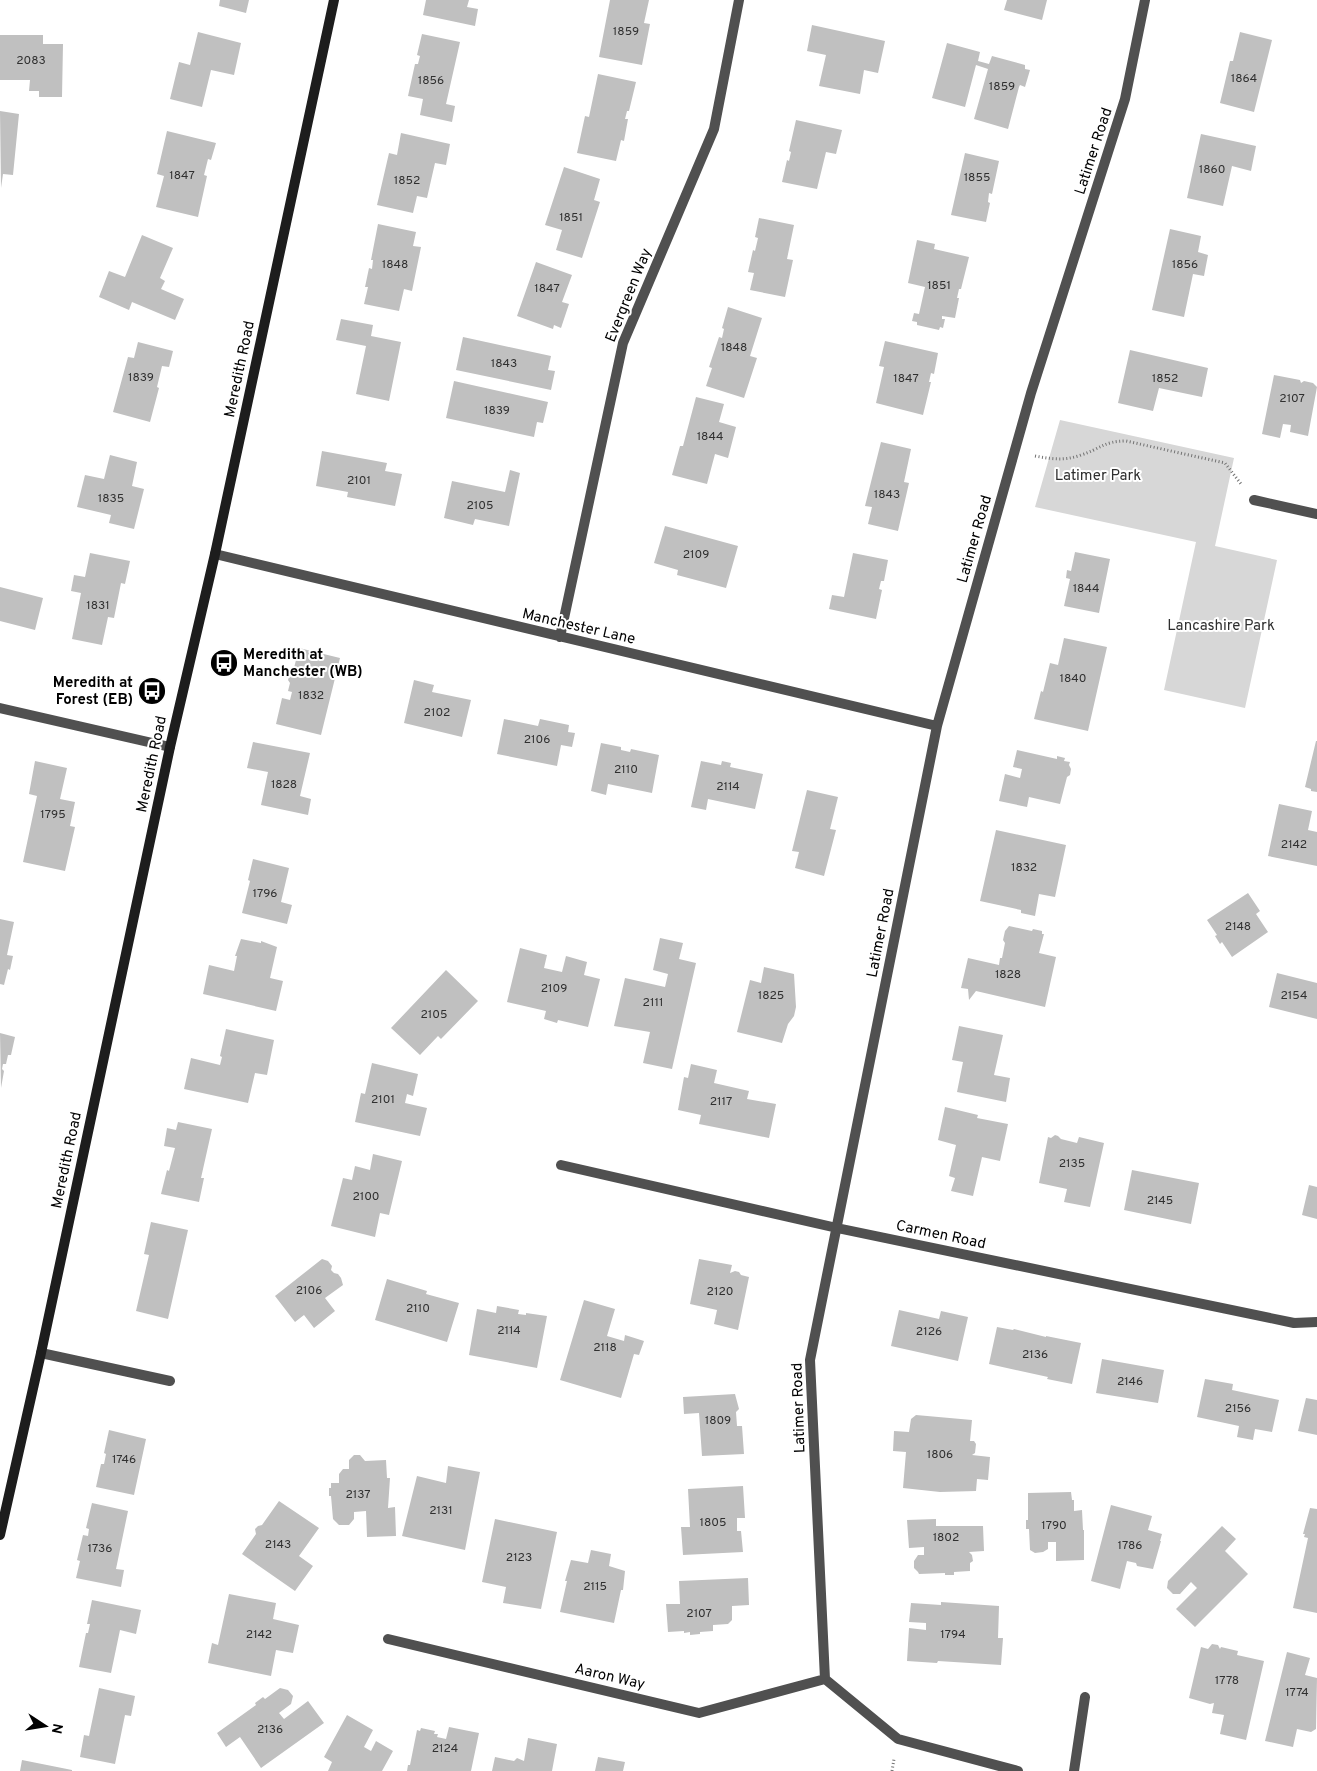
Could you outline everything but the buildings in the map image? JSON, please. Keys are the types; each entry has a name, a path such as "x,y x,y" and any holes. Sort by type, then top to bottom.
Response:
{"street":[{"name":"Meredith Road","path":"0,1535 41,1353 170,746 215,554 334,0"},
{"name":"Evergreen Way","path":"560,637 623,343 714,129 739,0"},
{"name":"Latimer Road","path":"825,1679 810,1360 937,726 1031,393 1125,99 1145,0"},
{"path":"1254,500 1317,514"},
{"name":"Manchester Lane","path":"215,554 937,726"},
{"path":"0,708 170,746"},
{"name":"Carmen Road","path":"561,1165 837,1228 1294,1323 1317,1322"},
{"path":"41,1353 170,1380"},
{"name":"Aaron Way","path":"388,1639 699,1712 825,1679"},
{"path":"825,1679 898,1739 1018,1771"},
{"path":"1074,1771 1085,1697"}],"path":[{"path":"1014,453 1060,460 1082,455 1112,441 1126,441 1225,463 1254,500"}],"green space":[{"path":"1060,420 1234,458 1215,546 1277,560 1245,708 1164,690 1196,542 1035,507"}],"place":[{"name":"Meredith at Manchester (WB)","path":"224,663"},
{"name":"Meredith at Forest (EB)","path":"152,691"}],"park label":[{"name":"Latimer Park","path":"1098,475"},
{"name":"Lancashire Park","path":"1221,625"}]}
